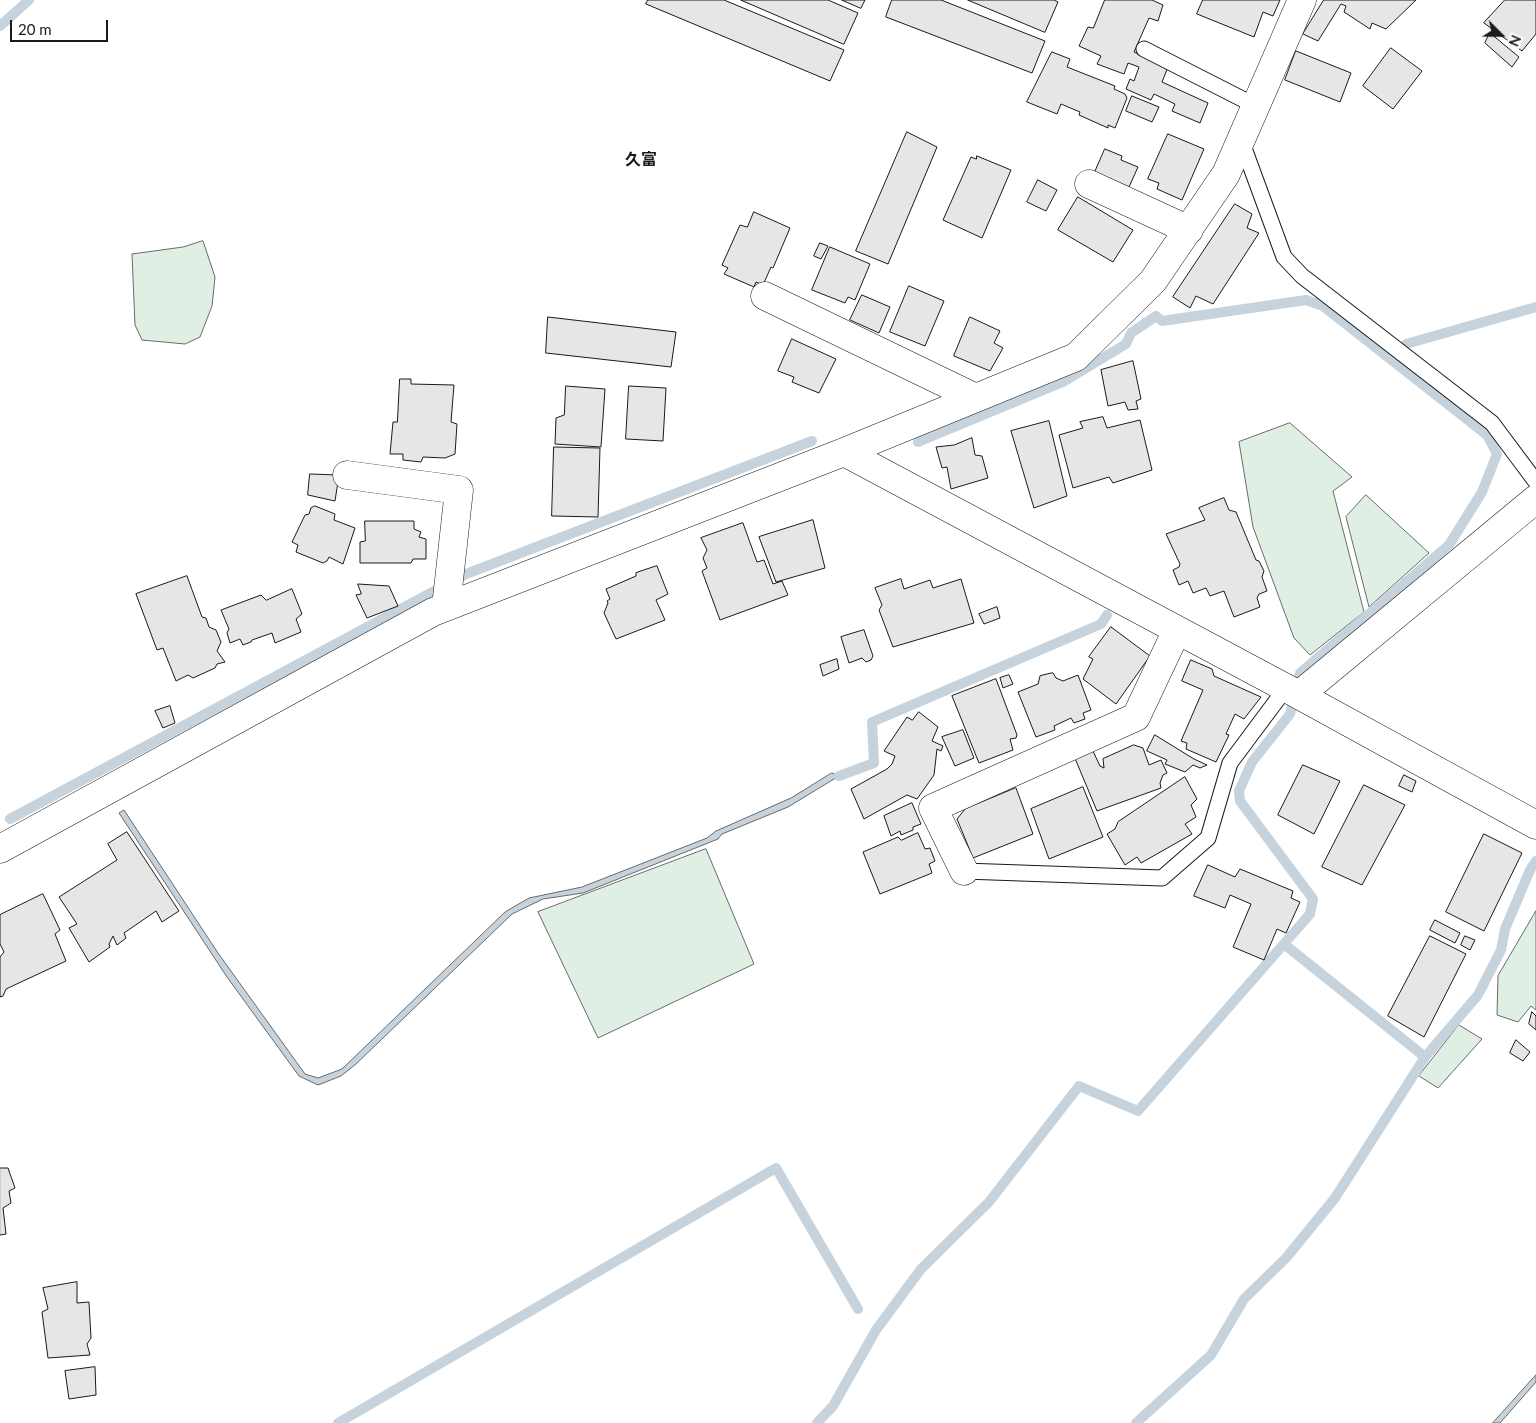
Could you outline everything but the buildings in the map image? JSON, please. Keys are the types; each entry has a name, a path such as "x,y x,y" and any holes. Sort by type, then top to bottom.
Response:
{"street":[{"path":"2,843 433,612 844,452 1076,357 1153,281 1226,174 1302,0"},
{"path":"1089,184 1188,230"},
{"path":"765,296 976,398"},
{"path":"844,452 1536,825"},
{"path":"348,475 459,490 446,607"},
{"path":"1292,692 1536,496"},
{"path":"964,871 933,808 1136,717 1177,630"}],"lane":[{"path":"1144,49 1256,106"},
{"path":"1241,140 1284,257 1302,276 1492,423 1536,496"},
{"path":"964,871 1162,878 1208,838 1230,763 1292,692"}],"green space":[{"path":"203,241 215,277 212,306 200,337 185,344 142,340 135,325 132,254 183,247"},
{"path":"1290,423 1352,477 1333,491 1364,612 1310,655 1294,638 1253,527 1239,442"},
{"path":"1366,495 1429,553 1369,607 1346,517"},
{"path":"706,849 754,964 598,1038 538,912"},
{"path":"1536,911 1536,1010 1531,1006 1518,1022 1497,1015 1498,976"},
{"path":"1459,1025 1482,1039 1438,1088 1419,1076"}],"shaded area":[{"path":"832,773 839,776 788,807 722,834 718,839 583,893 543,899 512,914 356,1064 341,1076 318,1085 299,1076 227,977 119,813 124,810 218,953 305,1074 318,1078 342,1069 505,912 529,898 582,887 707,838 716,831 791,798"},
{"path":"1536,1375 1536,1382 1500,1423 1493,1423"}],"waterway":[{"path":"0,26 29,0"},
{"path":"817,1423 833,1406 876,1330 921,1269 989,1202 1079,1086 1138,1111 1310,914 1313,899 1240,801 1239,791 1252,762 1290,714 1300,673 1449,545 1482,492 1497,454 1487,435 1323,306 1306,300 1162,321 1156,316 1131,333 1126,344 1063,382 918,442"},
{"path":"1406,344 1536,307"},
{"path":"10,819 466,574 812,441"},
{"path":"839,776 874,763 872,722 1101,624 1107,615"},
{"path":"1136,1423 1211,1355 1244,1299 1286,1258 1335,1198 1425,1057 1478,995 1501,950 1505,929 1530,870 1536,861"},
{"path":"1284,944 1425,1057"},
{"path":"338,1423 776,1168 858,1309"}],"district":[{"name":"久富","path":"641,160"}]}
